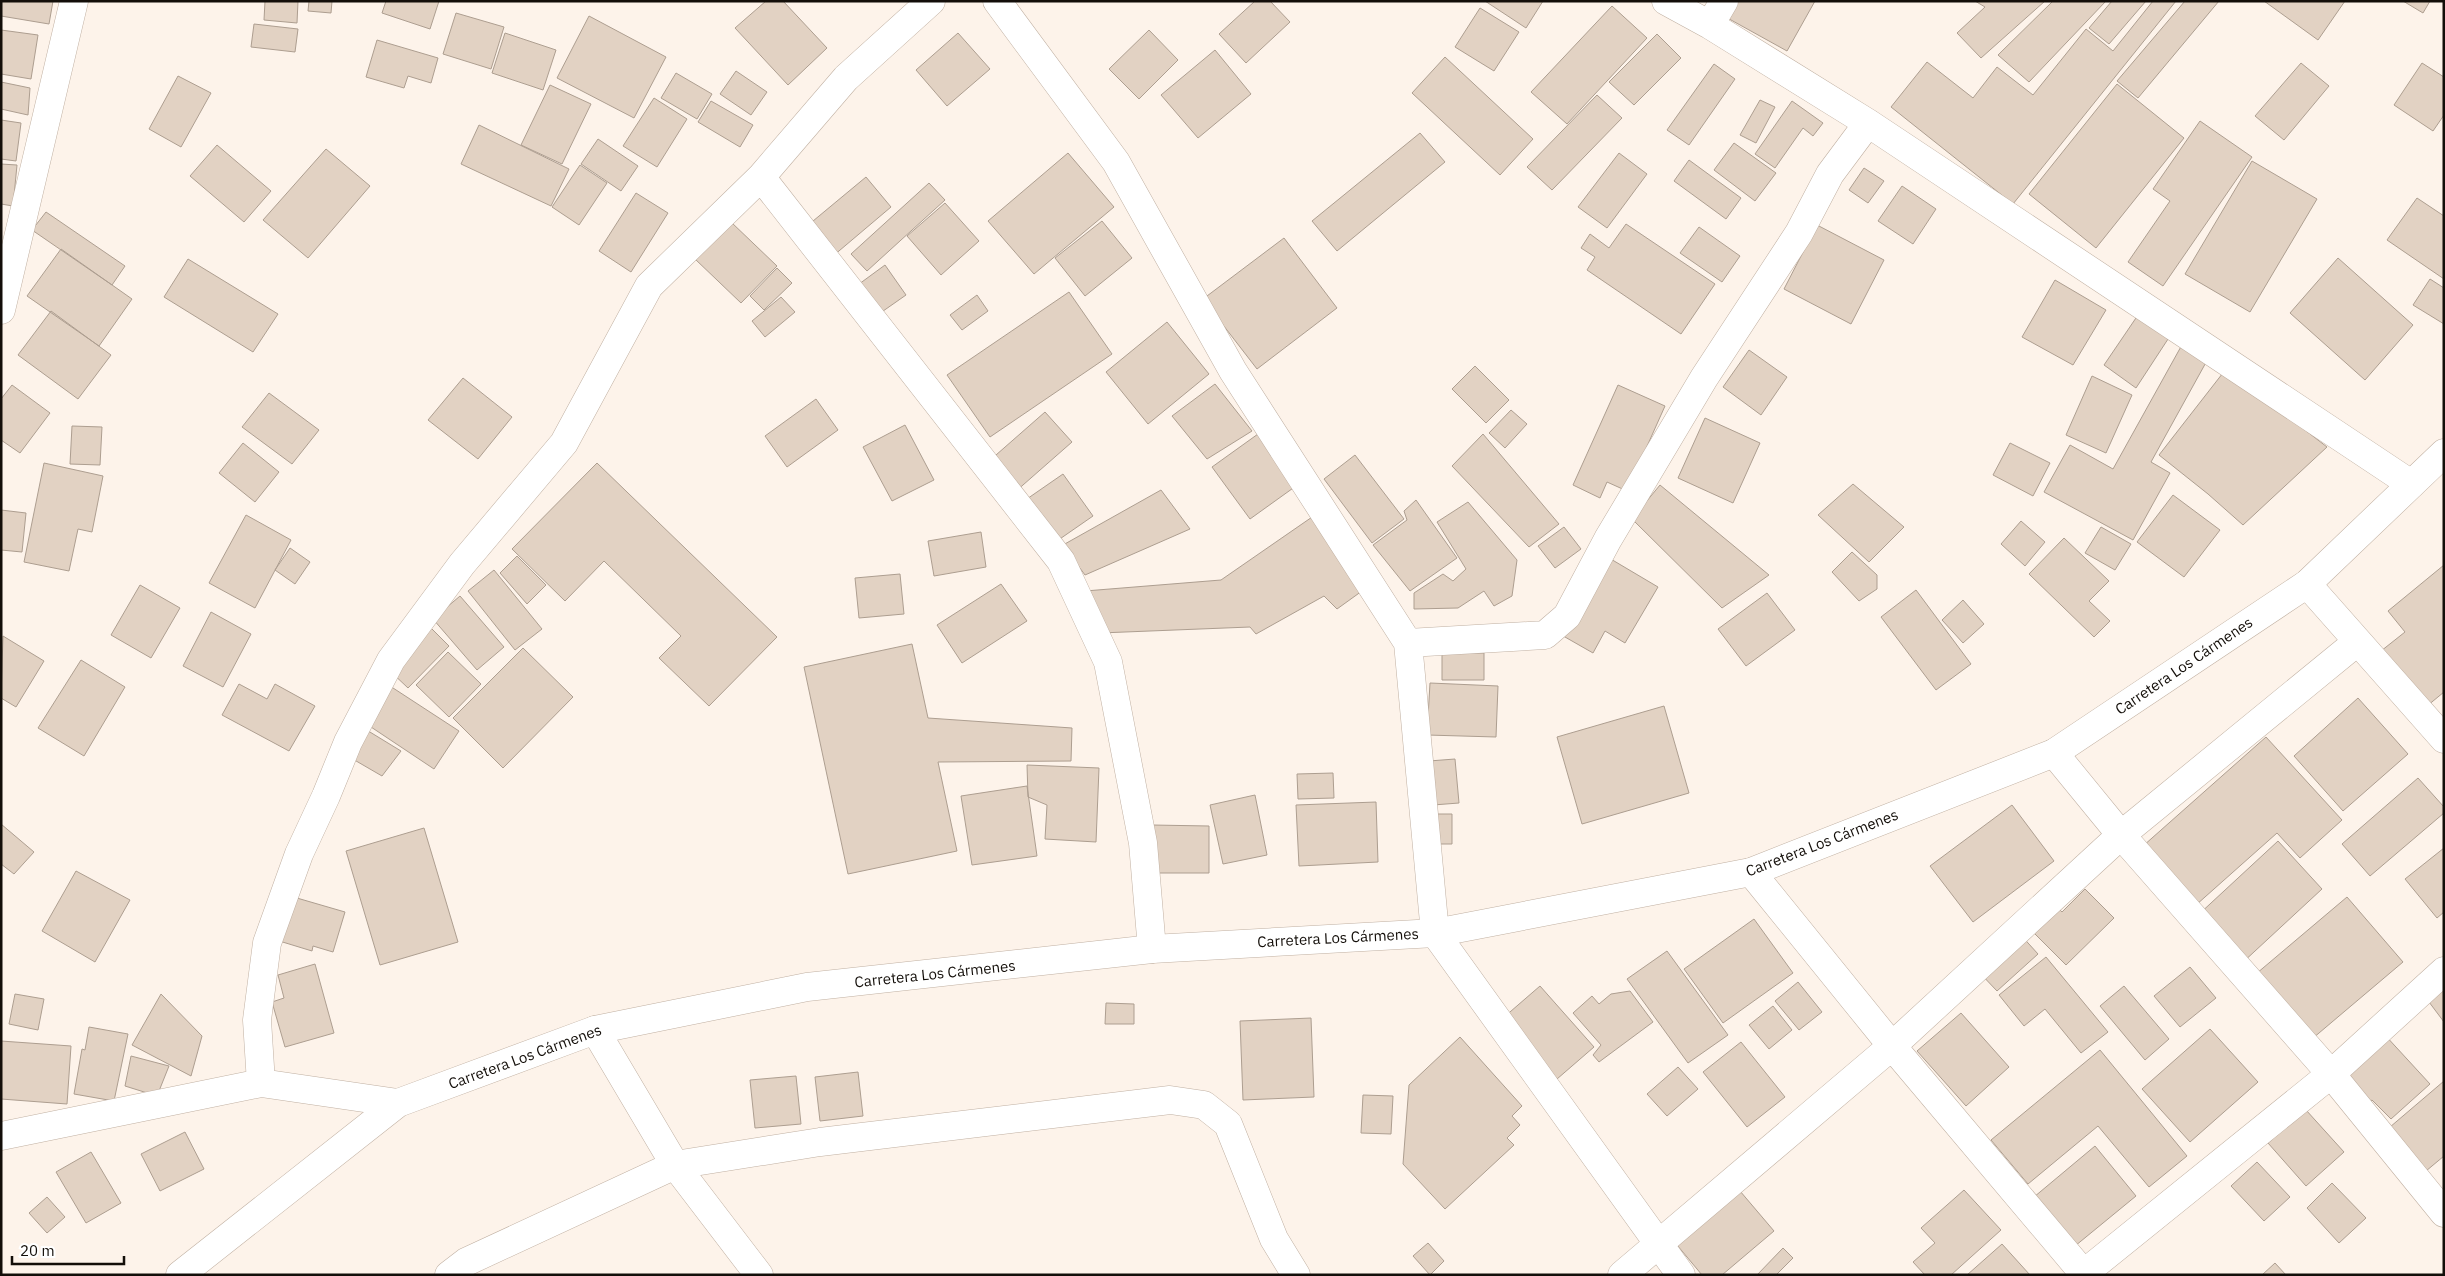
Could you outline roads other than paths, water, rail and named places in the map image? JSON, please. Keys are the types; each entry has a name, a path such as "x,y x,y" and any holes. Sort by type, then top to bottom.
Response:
{"street":[{"path":"1,310 74,1"},
{"path":"260,1082 257,1020 267,942 299,854 348,742 391,660 462,564 564,443 649,286 761,177 846,78 931,1"},
{"path":"997,1 1116,162 1233,371 1408,643 1435,933 1681,1275"},
{"path":"1666,1 1710,25 1868,123 2411,484"},
{"path":"1710,25 1724,1"},
{"path":"1408,643 1545,635 1567,616 1608,539 1704,378 1798,233 1830,174 1868,123"},
{"path":"761,177 1061,561 1108,662 1143,843 1152,949"},
{"name":"Carretera Los Cármenes","path":"180,1275 398,1103 595,1030 807,987 1152,949 1435,933 1751,872 2054,753 2307,584 2444,453"},
{"path":"2307,584 2444,739"},
{"path":"1622,1275 1892,1046 2121,835 2357,642"},
{"path":"2054,753 2121,835 2331,1074 2444,1213"},
{"path":"1751,872 1892,1046 2084,1274 2331,1074 2444,970"},
{"path":"595,1030 675,1165 759,1275"},
{"path":"1,1136 260,1082 398,1103"},
{"path":"464,1270 675,1165 820,1142 1170,1100 1204,1104 1228,1124 1274,1238 1296,1275"}]}
